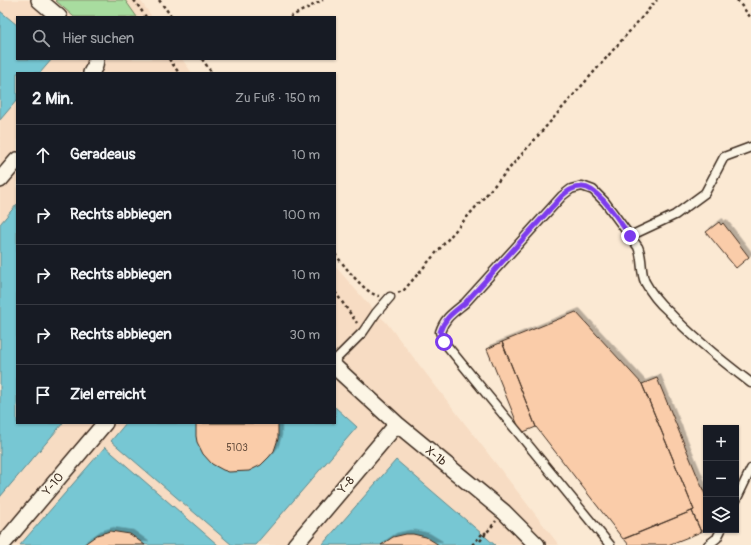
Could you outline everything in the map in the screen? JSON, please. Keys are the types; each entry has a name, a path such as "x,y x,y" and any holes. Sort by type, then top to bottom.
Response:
{"street":[{"path":"39,0 58,16"},
{"path":"92,72 95,66 96,60"},
{"path":"0,180 16,161"},
{"name":"X-1b","path":"336,368 397,424 504,512 537,545"},
{"name":"Y-10","path":"2,545 104,424"},
{"name":"Y-8","path":"295,545 397,424"}],"lane":[{"path":"630,236 675,215 705,193 724,157 751,147"},
{"path":"610,545 444,342 440,332 443,322 448,316 465,303 562,196 571,189 582,186 593,190 605,202 638,247 641,253 645,282 658,301 679,324 751,383"},
{"path":"336,359 363,332 376,313 390,298"},
{"path":"737,497 751,469"},
{"path":"708,545 717,538 720,533"}],"path":[{"path":"134,0 145,16"},
{"path":"159,0 171,16"},
{"path":"292,16 323,0"},
{"path":"336,255 354,277 374,295 390,298 404,290 493,186 657,0"},
{"path":"737,0 751,18"},
{"path":"171,60 178,72"},
{"path":"203,60 211,72"},
{"path":"336,293 363,332"},
{"path":"480,541 504,512"},
{"path":"472,545 484,532 486,534"}],"shaded area":[{"path":"0,0 140,0 151,16 16,16 16,60 183,60 191,72 16,72 16,424 336,424 336,267 376,313 386,322 559,545 0,545"}],"green space":[{"path":"55,0 125,0 136,16 73,16"}],"water":[{"path":"0,11 16,24 16,60 51,60 41,72 16,72 16,101 0,120"},
{"path":"16,205 16,424 62,424 0,497 0,224"},
{"path":"336,408 357,427 255,545 232,545 111,441 125,424 336,424"},
{"path":"105,447 218,545 20,545"},
{"path":"396,460 495,545 322,545"}],"building":[{"path":"719,222 721,225 723,223 749,257 736,268 706,232"},
{"path":"576,312 642,384 694,510 623,539 536,427 502,342"},
{"path":"502,342 536,427 521,433 487,349"},
{"path":"657,378 703,490 703,531 701,532 692,511 694,510 642,384"},
{"path":"196,424 278,424 278,439 274,451 261,465 249,471 229,472 212,464 203,454 197,442"},
{"path":"692,511 701,532 668,545 629,545 624,539"},
{"path":"110,531 130,534 145,545 83,545 97,535"},
{"path":"406,534 426,537 439,545 381,545 393,537"}],"route":[{"path":"444,342 440,332 443,322 448,316 465,303 562,196 571,189 582,186 593,190 605,202 630,236"}]}
